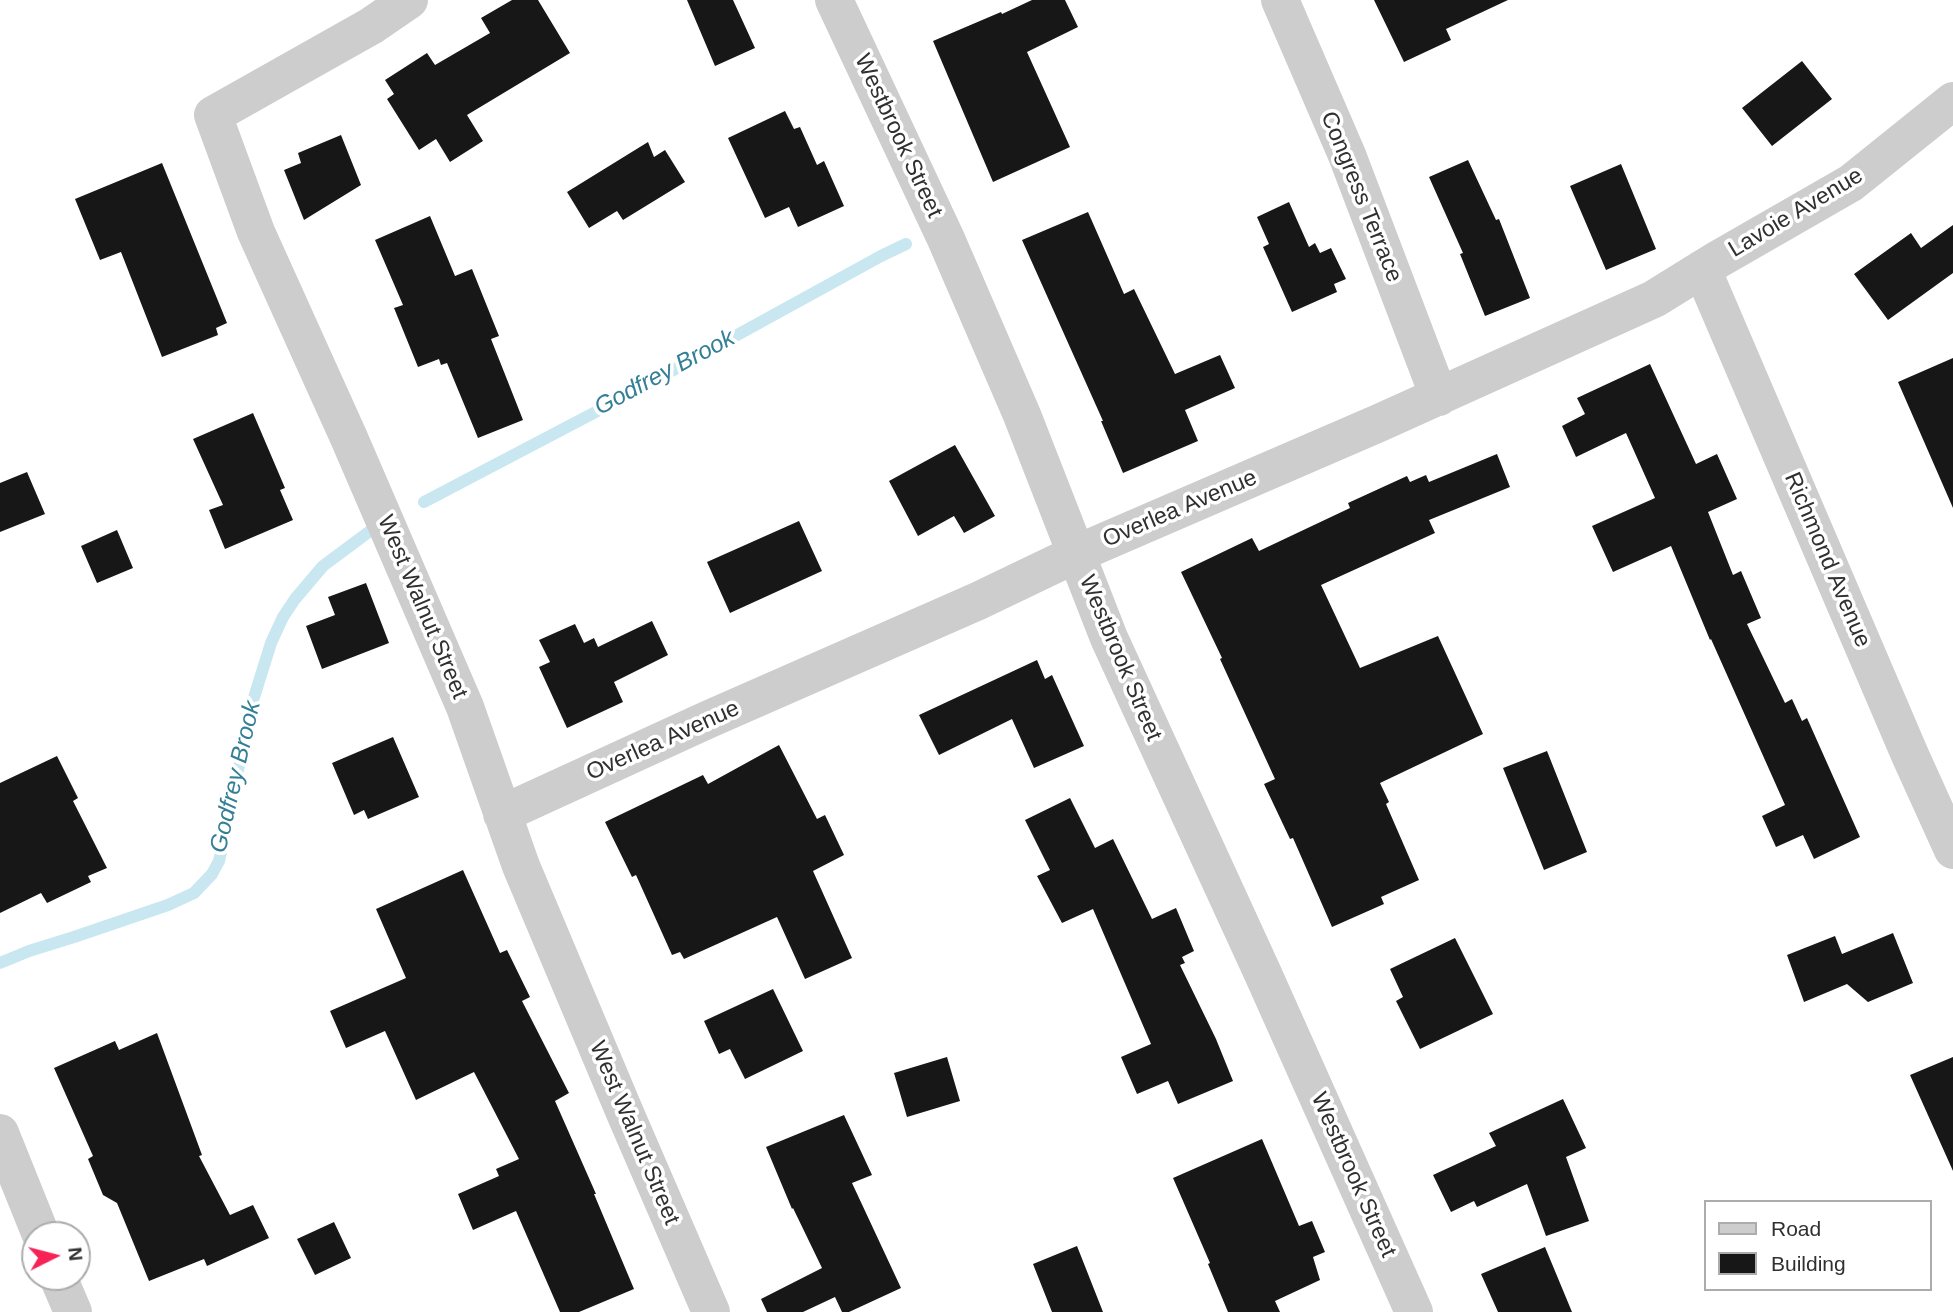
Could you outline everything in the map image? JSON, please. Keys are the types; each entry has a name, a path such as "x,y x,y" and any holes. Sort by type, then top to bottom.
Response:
{"street":[{"name":"West Walnut Street","path":"409,0 371,26 213,115 256,232 349,438 465,707 526,879 711,1312"},
{"name":"Westbrook Street","path":"834,0 946,239 1022,415 1109,638 1414,1312"},
{"name":"Congress Terrace","path":"1280,0 1347,155 1439,397"},
{"name":"Lavoie Avenue","path":"1702,269 1851,183 1953,101"},
{"name":"Overlea Avenue","path":"502,814 1076,554 1439,397 1654,299 1702,269"},
{"name":"Richmond Avenue","path":"1702,269 1953,850"},
{"path":"0,1133 35,1221"},
{"path":"64,1291 73,1312"}],"building":[{"path":"512,0 538,0 570,53 467,115 483,141 450,162 436,139 419,150 387,99 394,94 385,80 427,53 435,65 490,33 481,18"},
{"path":"687,0 733,0 755,48 715,66"},
{"path":"1032,0 1065,0 1078,27 1027,52 1070,147 993,182 933,41"},
{"path":"1374,0 1508,0 1446,29 1451,40 1404,62"},
{"path":"1802,61 1832,99 1772,146 1742,108"},
{"path":"785,111 794,129 800,127 817,165 824,161 844,206 798,227 789,207 765,218 728,138"},
{"path":"341,135 361,185 304,220 284,170 301,163 298,153"},
{"path":"648,142 654,157 665,150 685,182 623,220 617,211 589,228 567,192"},
{"path":"1468,160 1496,220 1499,219 1530,298 1485,316 1460,254 1463,253 1429,177"},
{"path":"162,163 227,323 216,328 218,335 162,357 121,252 100,260 75,199"},
{"path":"1621,164 1656,249 1606,270 1570,186"},
{"path":"1289,202 1309,247 1315,243 1320,253 1331,248 1346,279 1334,284 1337,292 1292,312 1263,247 1269,244 1257,217"},
{"path":"1088,212 1124,294 1134,289 1175,374 1220,355 1235,388 1185,410 1198,441 1123,473 1103,421 1022,240"},
{"path":"430,216 455,276 472,269 499,336 491,339 523,420 478,438 447,363 441,365 439,359 418,367 394,308 403,305 375,240"},
{"path":"1953,225 1953,273 1888,320 1854,274 1911,233 1921,248"},
{"path":"1953,358 1953,508 1898,382"},
{"path":"1650,364 1696,464 1717,454 1737,499 1708,512 1733,575 1741,571 1761,618 1747,624 1785,703 1792,699 1802,721 1807,718 1860,837 1814,859 1803,835 1776,847 1762,816 1785,805 1710,640 1671,546 1613,572 1592,526 1655,498 1626,433 1576,457 1562,426 1585,414 1577,398"},
{"path":"253,413 285,488 280,490 293,520 225,549 209,510 223,505 193,439"},
{"path":"955,445 995,516 964,533 954,516 918,536 889,481"},
{"path":"1497,454 1510,487 1429,520 1435,533 1321,585 1360,668 1438,636 1483,734 1380,783 1389,802 1386,804 1419,880 1381,897 1384,904 1332,927 1293,838 1290,839 1264,784 1275,779 1181,572 1252,538 1259,551 1350,508 1348,503 1407,476 1410,482 1426,475 1429,482"},
{"path":"27,472 45,514 0,532 0,483"},
{"path":"799,521 822,571 730,613 707,562"},
{"path":"117,530 133,568 97,583 81,546"},
{"path":"366,583 389,643 322,669 306,626 335,615 328,597"},
{"path":"652,621 668,655 614,682 623,702 567,728 539,667 550,662 539,640 575,624 584,643 594,638 598,647"},
{"path":"1037,660 1045,679 1052,675 1084,746 1034,768 1012,719 939,755 919,715"},
{"path":"393,737 419,797 368,819 364,810 354,815 332,763"},
{"path":"779,745 817,819 825,815 844,855 813,871 852,958 805,979 777,917 684,959 680,952 672,955 636,875 632,877 605,822 703,775 708,784"},
{"path":"1547,751 1587,852 1544,870 1503,768"},
{"path":"57,756 78,798 73,801 107,868 88,876 91,882 47,903 41,893 0,913 0,783"},
{"path":"1070,798 1095,848 1113,839 1152,919 1176,908 1194,951 1182,957 1185,963 1180,965 1233,1081 1178,1104 1168,1081 1137,1094 1121,1057 1151,1044 1093,909 1062,923 1037,876 1050,870 1025,820"},
{"path":"463,870 500,953 507,950 530,997 522,1001 569,1093 555,1101 634,1289 579,1312 560,1312 516,1211 473,1230 458,1194 499,1176 496,1169 519,1159 474,1072 416,1100 385,1031 346,1048 330,1011 406,978 376,909"},
{"path":"1893,933 1913,983 1868,1002 1847,984 1804,1002 1787,955 1835,936 1842,954"},
{"path":"1455,938 1493,1014 1420,1049 1396,1001 1403,997 1390,969"},
{"path":"773,989 803,1051 745,1079 730,1049 719,1054 704,1021"},
{"path":"157,1033 202,1155 199,1156 230,1215 253,1205 269,1238 207,1266 204,1259 149,1281 117,1203 103,1195 88,1159 93,1156 54,1068 115,1041 119,1050"},
{"path":"947,1057 960,1101 907,1117 894,1073"},
{"path":"1953,1057 1953,1171 1910,1075"},
{"path":"1563,1099 1586,1148 1566,1157 1589,1221 1546,1236 1527,1184 1477,1207 1474,1201 1451,1212 1433,1175 1496,1146 1489,1133"},
{"path":"844,1115 872,1175 852,1183 901,1288 849,1312 842,1312 835,1297 803,1312 767,1312 761,1299 822,1268 792,1209 766,1147"},
{"path":"1262,1139 1299,1226 1312,1221 1325,1252 1313,1257 1320,1280 1275,1301 1280,1312 1228,1312 1173,1178"},
{"path":"334,1222 351,1258 315,1275 297,1239"},
{"path":"1077,1246 1103,1312 1052,1312 1033,1264"},
{"path":"1545,1247 1572,1312 1498,1312 1481,1274"}],"waterway":[{"name":"Godfrey Brook","path":"424,502 906,244"},
{"name":"Godfrey Brook","path":"0,963 168,905 194,893 212,874 219,861 251,707 271,643 295,599 323,566 370,531"}]}
